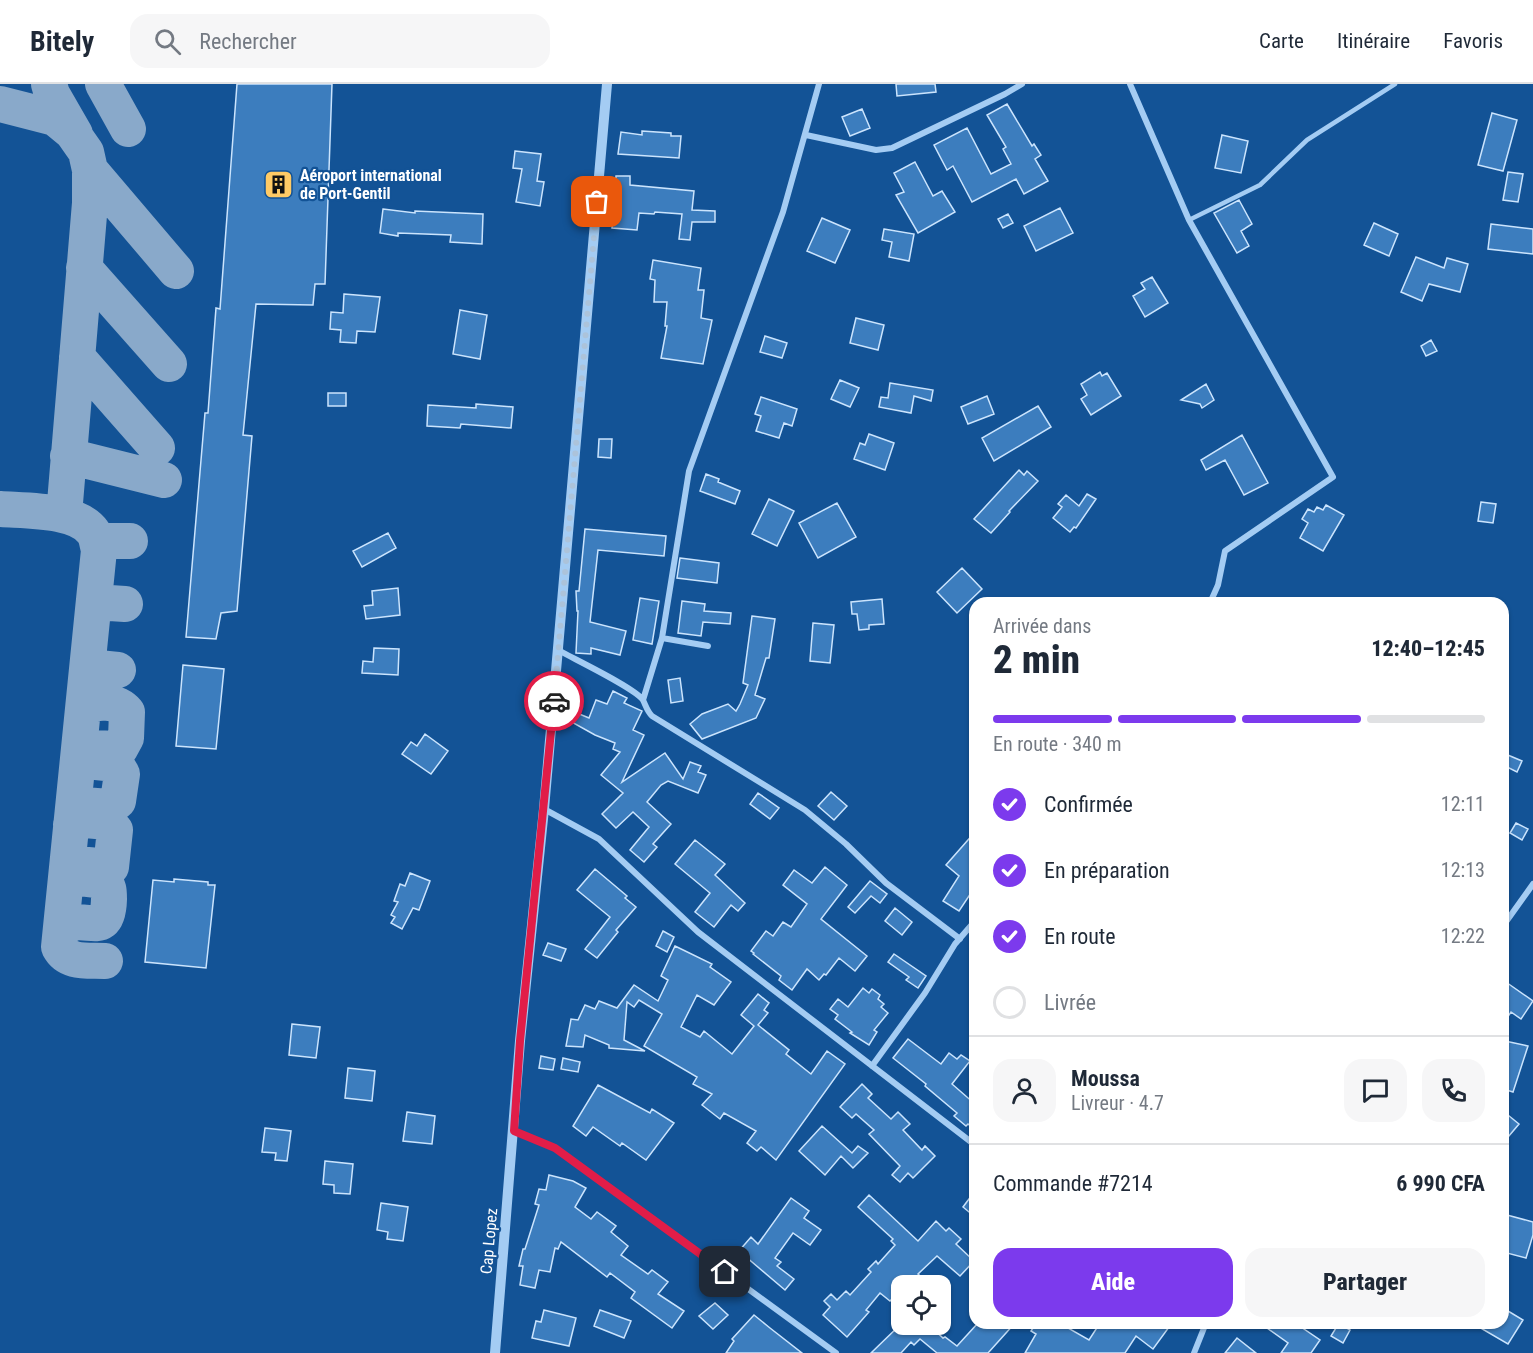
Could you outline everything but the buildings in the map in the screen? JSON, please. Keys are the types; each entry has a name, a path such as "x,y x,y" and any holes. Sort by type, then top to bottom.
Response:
{"street":[{"name":"Cap Lopez","path":"495,1353 520,1041 544,809 607,84"},
{"path":"819,84 806,135 766,260 689,471 662,638 643,700 645,708 652,716 805,810 846,844 886,883 960,939"},
{"path":"806,135 876,150 892,148 1022,84"},
{"path":"1130,84 1189,220 1334,477 1225,551 1218,585 1213,597"},
{"path":"662,638 708,646"},
{"path":"558,650 632,690 643,700"},
{"path":"544,809 599,839 698,933 969,1140"},
{"path":"1509,918 1533,884"},
{"path":"872,1066 969,928"},
{"path":"514,1131 555,1148 836,1353"},
{"path":"1194,1353 1204,1329"}],"lane":[{"path":"1189,220 1260,185 1307,140 1395,84"}],"taxiway":[{"path":"49,84 52,94 75,134"},
{"path":"103,84 128,129"},
{"path":"0,104 55,118 72,132 86,152 90,170 90,203 64,515"},
{"path":"90,170 176,271"},
{"path":"84,268 169,364"},
{"path":"77,357 157,448"},
{"path":"68,456 164,480"},
{"path":"0,509 37,511 75,519 85,524 93,532 99,550 59,947 73,959 105,961"},
{"path":"97,541 130,541"},
{"path":"94,602 125,604"},
{"path":"88,667 118,670"},
{"path":"81,753 89,748 120,749 126,738 127,712 123,708 106,703 84,707"},
{"path":"75,812 84,805 109,807 118,801 122,774 116,764 86,761 78,766"},
{"path":"71,825 85,820 108,822 115,830 111,867 76,864 67,871 78,878"},
{"path":"61,928 78,922 100,923 108,912 109,891 103,881 78,878 70,881"}],"way so far":[{"path":"554,701 597,202"}],"place":[{"name":"Aéroport international de Port-Gentil","path":"279,184"}],"route":[{"path":"554,701 520,1041 514,1131 555,1148 725,1272"}]}
